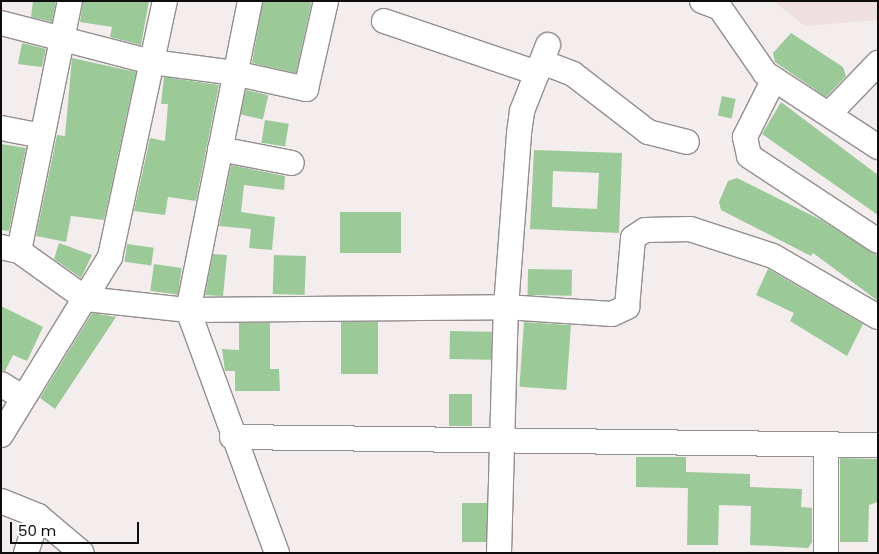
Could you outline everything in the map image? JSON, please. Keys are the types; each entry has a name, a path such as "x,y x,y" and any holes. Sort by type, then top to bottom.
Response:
{"street":[{"path":"70,1 64,38 42,136 10,249 86,299 188,310 506,307 622,312 627,307 633,238 645,230 663,227 690,229 773,256 878,317"},
{"path":"1,435 110,257 165,1"},
{"path":"250,1 234,73 188,310 232,437 277,553"},
{"path":"1,23 152,62 234,73 306,89 326,1"},
{"path":"702,1 720,8 765,73 878,147"},
{"path":"384,21 542,60 573,74 648,132 686,142"},
{"path":"499,553 506,307 519,133 542,60"},
{"path":"829,114 878,63"},
{"path":"774,79 745,138 749,156 878,241"},
{"path":"1,128 42,136"},
{"path":"220,149 292,163"},
{"path":"1,384 22,398"},
{"path":"232,437 878,446"},
{"path":"826,445 826,553"},
{"path":"1,501 38,516 82,553"},
{"path":"26,553 38,516"}],"shaded area":[{"path":"773,1 878,1 878,20 805,26"}],"building":[{"path":"33,1 56,1 52,22 31,17"},
{"path":"83,1 149,1 141,45 110,37 112,27 80,22"},
{"path":"263,1 312,1 296,73 252,63"},
{"path":"791,33 843,67 846,76 826,97 775,62 773,53"},
{"path":"22,43 46,49 42,67 18,64"},
{"path":"72,58 136,72 104,220 71,216 66,242 36,236 57,135 65,136"},
{"path":"164,77 219,85 196,201 168,197 165,215 134,211 150,138 165,141 168,104 161,104"},
{"path":"246,90 268,95 263,120 240,114"},
{"path":"722,96 736,99 732,118 718,116"},
{"path":"781,102 878,175 878,215 762,134"},
{"path":"265,120 289,124 285,146 261,143"},
{"path":"1,144 26,148 9,231 1,230"},
{"path":"534,150 622,153 619,233 530,229","holes":["553,171 599,173 597,209 552,207"]},
{"path":"231,165 285,176 284,190 244,185 241,212 275,217 272,250 249,248 251,229 219,226"},
{"path":"737,178 821,220 878,256 878,301 813,253 811,256 721,210 719,202 728,181"},
{"path":"340,212 401,212 401,253 340,253"},
{"path":"59,243 92,255 81,278 54,259"},
{"path":"127,244 154,248 151,266 124,262"},
{"path":"213,254 227,255 223,296 205,295"},
{"path":"274,255 306,256 305,295 273,294"},
{"path":"154,264 182,268 178,295 150,291"},
{"path":"528,269 572,270 572,296 528,295"},
{"path":"768,269 863,324 847,356 790,321 794,313 756,295"},
{"path":"1,306 43,327 27,361 13,355 5,371 1,370"},
{"path":"92,313 116,317 55,409 40,398"},
{"path":"341,322 378,322 378,374 341,374"},
{"path":"524,322 571,325 566,390 519,387"},
{"path":"239,323 270,323 270,369 279,369 280,391 235,391 235,371 225,371 222,349 239,350"},
{"path":"450,331 492,332 492,360 450,359"},
{"path":"449,394 472,394 472,426 449,426"},
{"path":"636,457 686,457 686,472 750,474 750,487 802,489 801,507 812,508 812,542 808,548 750,545 751,506 719,505 718,545 687,545 688,488 636,487"},
{"path":"840,458 878,459 878,502 869,505 868,542 840,542"},
{"path":"462,503 487,503 487,542 462,542"}]}
